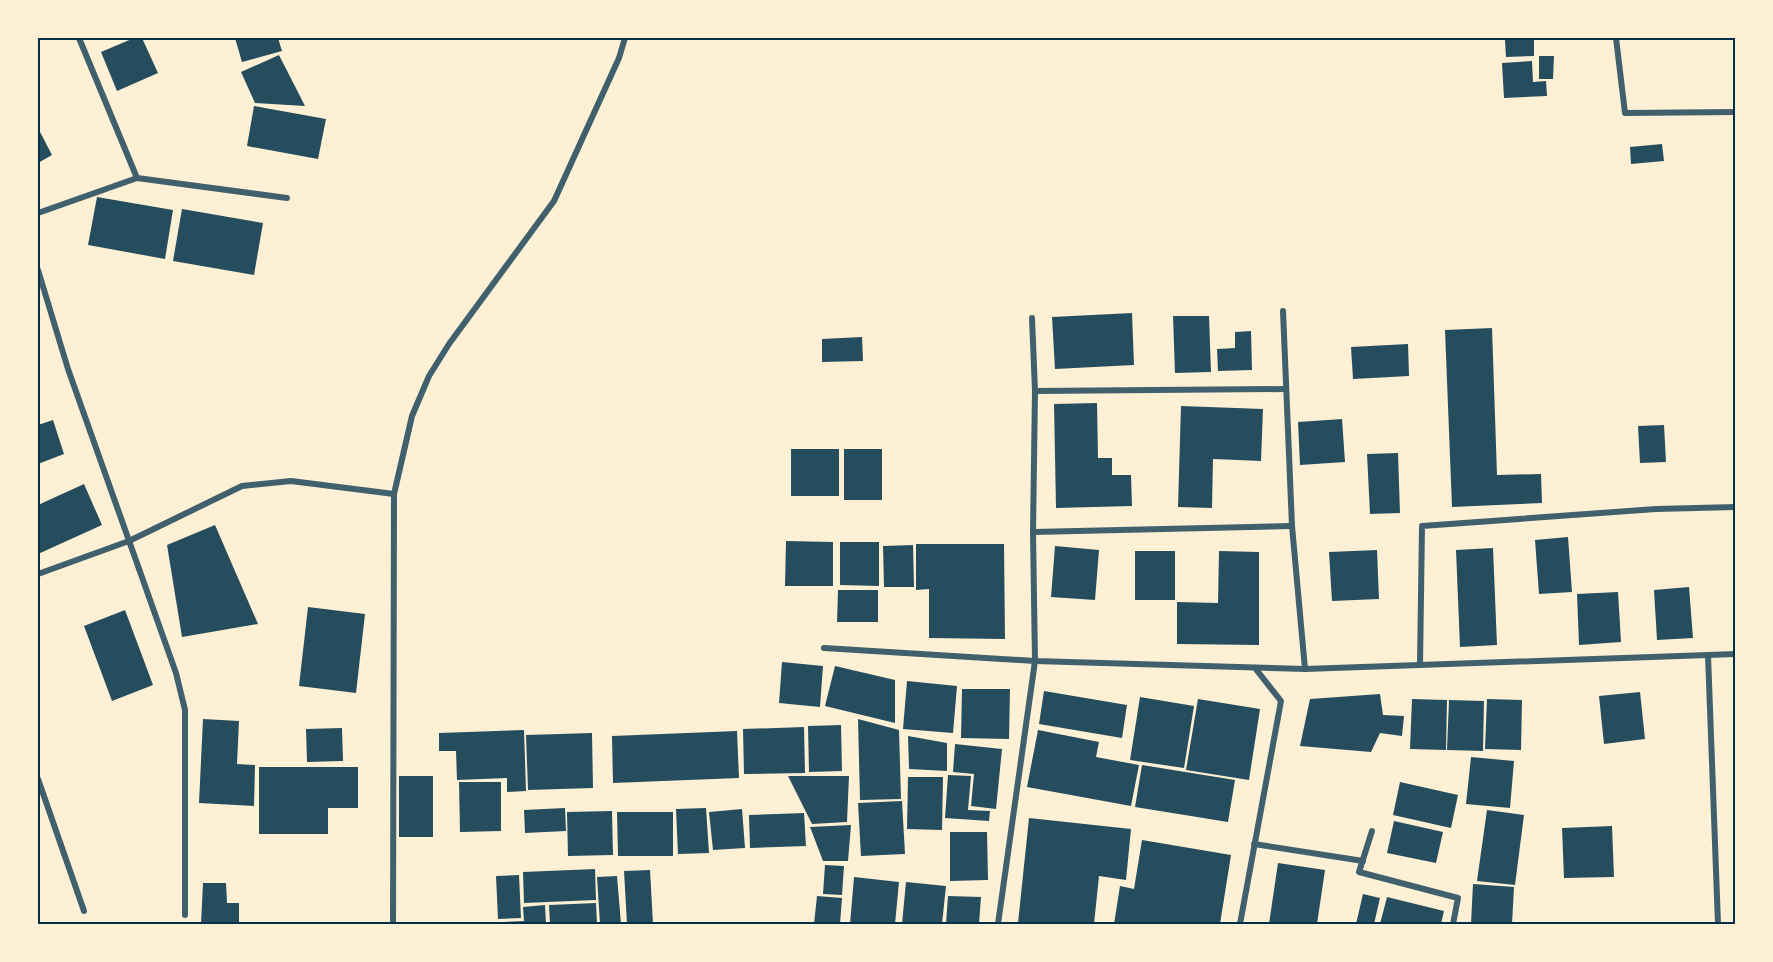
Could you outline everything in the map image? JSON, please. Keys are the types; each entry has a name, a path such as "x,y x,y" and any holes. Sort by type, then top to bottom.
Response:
{"street":[{"path":"79,38 137,178"},
{"path":"393,924 394,494 412,416 429,376 449,344 554,201 619,58 625,38"},
{"path":"1616,38 1625,113 1736,112"},
{"path":"38,213 137,178 287,198"},
{"path":"38,270 68,369 176,673 185,710 185,915"},
{"path":"1283,311 1292,526 1305,669"},
{"path":"998,924 1035,661 1033,532 1035,391 1032,318"},
{"path":"1035,391 1286,389"},
{"path":"38,574 129,541 242,486 291,481 394,494"},
{"path":"1420,665 1422,526 1656,509 1736,507"},
{"path":"1033,532 1292,526"},
{"path":"824,648 1035,661 1305,669 1736,654"},
{"path":"1708,655 1718,924"},
{"path":"1240,924 1281,701 1255,668"},
{"path":"38,779 84,911"},
{"path":"1372,831 1359,872 1458,898 1453,924"},
{"path":"1254,844 1363,861"}],"building":[{"path":"134,38 142,38 158,73 117,91 101,52"},
{"path":"235,38 278,38 282,51 242,62"},
{"path":"1534,39 1534,56 1506,57 1505,40"},
{"path":"279,55 305,106 255,103 241,72"},
{"path":"1539,56 1554,56 1553,79 1539,79"},
{"path":"1532,61 1533,82 1546,81 1547,96 1504,98 1502,63"},
{"path":"254,106 326,119 318,159 247,146"},
{"path":"38,128 52,155 38,163"},
{"path":"1662,144 1664,161 1631,164 1630,147"},
{"path":"97,197 173,210 165,259 88,245"},
{"path":"182,209 263,223 254,275 173,261"},
{"path":"1132,313 1134,365 1055,369 1052,317"},
{"path":"1173,316 1209,316 1211,372 1175,373"},
{"path":"1492,328 1497,475 1541,474 1542,503 1452,507 1445,330"},
{"path":"1251,331 1252,370 1218,371 1217,349 1235,348 1235,332"},
{"path":"862,337 863,361 822,362 822,339"},
{"path":"1408,344 1409,376 1353,379 1351,347"},
{"path":"1097,403 1098,458 1112,458 1112,475 1131,475 1132,506 1056,508 1054,404"},
{"path":"1181,406 1263,409 1261,461 1213,459 1212,508 1178,507"},
{"path":"1342,419 1345,462 1300,465 1298,422"},
{"path":"53,420 64,454 38,464 38,425"},
{"path":"1664,425 1666,462 1640,463 1638,426"},
{"path":"791,449 839,449 839,496 791,496"},
{"path":"844,449 882,449 882,500 844,500"},
{"path":"1398,453 1400,513 1370,514 1367,454"},
{"path":"84,484 102,525 38,554 38,505"},
{"path":"215,525 258,624 182,637 167,545"},
{"path":"1568,537 1572,592 1539,594 1535,540"},
{"path":"786,541 833,542 833,586 785,586"},
{"path":"840,542 879,542 879,586 840,585"},
{"path":"916,544 1004,544 1005,639 929,638 929,589 916,590"},
{"path":"913,545 914,587 884,587 883,546"},
{"path":"1055,546 1099,550 1095,600 1051,597"},
{"path":"1493,548 1497,645 1460,647 1456,550"},
{"path":"1377,550 1379,599 1332,601 1329,552"},
{"path":"1135,551 1175,551 1175,600 1135,600"},
{"path":"1219,551 1259,552 1259,645 1177,644 1177,602 1218,603"},
{"path":"1689,587 1693,638 1657,640 1654,590"},
{"path":"838,590 878,590 878,622 837,622"},
{"path":"1618,592 1621,642 1579,645 1577,594"},
{"path":"308,607 365,614 356,693 299,686"},
{"path":"125,610 153,685 112,701 84,626"},
{"path":"782,662 823,666 820,707 779,703"},
{"path":"835,666 895,680 895,723 825,706"},
{"path":"907,681 957,686 953,733 903,729"},
{"path":"962,689 1010,689 1009,739 961,738"},
{"path":"1044,691 1127,705 1122,738 1039,724"},
{"path":"1640,692 1645,739 1604,744 1599,696"},
{"path":"1380,694 1383,715 1404,716 1402,736 1380,733 1371,752 1300,746 1310,699"},
{"path":"1140,697 1194,706 1184,768 1130,760"},
{"path":"1198,699 1260,709 1249,780 1186,770"},
{"path":"1412,699 1447,700 1446,750 1410,749"},
{"path":"1487,699 1522,700 1521,750 1485,749"},
{"path":"1449,700 1484,701 1483,751 1447,750"},
{"path":"203,719 239,721 237,764 255,765 254,806 199,803"},
{"path":"858,719 899,730 901,799 860,800"},
{"path":"841,725 842,771 809,772 808,726"},
{"path":"804,727 805,773 744,774 743,729"},
{"path":"342,728 343,761 307,762 306,729"},
{"path":"524,730 526,791 507,792 507,778 457,780 456,751 439,751 439,733"},
{"path":"1038,730 1099,742 1096,757 1139,765 1131,806 1027,787"},
{"path":"737,731 739,778 613,783 612,736"},
{"path":"592,733 593,788 528,790 526,735"},
{"path":"908,736 947,743 947,771 909,769"},
{"path":"955,744 1002,749 996,809 971,806 974,774 953,772"},
{"path":"1471,757 1514,761 1510,808 1466,804"},
{"path":"1142,765 1235,780 1228,822 1135,807"},
{"path":"259,767 358,767 358,808 328,808 328,834 259,834"},
{"path":"948,775 971,776 968,810 990,811 989,821 945,818"},
{"path":"399,776 433,776 433,837 399,837"},
{"path":"788,776 849,776 847,822 812,824"},
{"path":"908,777 943,777 942,830 907,829"},
{"path":"459,782 501,782 501,831 460,832"},
{"path":"1400,782 1458,795 1451,828 1393,815"},
{"path":"902,801 905,854 861,856 858,803"},
{"path":"565,808 566,831 525,833 524,810"},
{"path":"706,808 709,853 678,854 676,809"},
{"path":"742,809 745,848 713,850 709,812"},
{"path":"1487,810 1524,815 1515,885 1477,881"},
{"path":"612,811 613,855 568,856 567,812"},
{"path":"617,812 673,812 673,856 618,856"},
{"path":"804,813 806,846 750,848 749,815"},
{"path":"1029,818 1131,829 1126,880 1099,876 1094,924 1018,923"},
{"path":"1394,821 1443,832 1436,863 1387,853"},
{"path":"851,825 848,861 823,861 810,827"},
{"path":"1612,826 1614,877 1564,878 1562,828"},
{"path":"950,832 987,832 988,880 950,881"},
{"path":"1142,840 1231,855 1220,924 1114,924 1120,886 1134,889"},
{"path":"1278,863 1325,870 1317,924 1269,924"},
{"path":"825,865 844,866 842,895 823,894"},
{"path":"595,869 596,900 524,903 523,872"},
{"path":"650,870 653,924 627,924 624,871"},
{"path":"519,875 521,918 498,919 496,876"},
{"path":"617,876 621,924 600,924 597,877"},
{"path":"854,877 899,882 895,924 850,924"},
{"path":"906,882 946,886 942,924 902,924"},
{"path":"203,883 226,883 227,903 239,903 239,924 201,924"},
{"path":"1473,884 1514,887 1512,924 1471,924"},
{"path":"1363,894 1380,898 1374,924 1356,924"},
{"path":"817,896 842,898 840,924 814,924"},
{"path":"948,896 981,897 979,924 946,924"},
{"path":"1387,897 1444,911 1441,924 1380,924"},
{"path":"596,903 597,924 550,924 549,905"},
{"path":"545,905 546,924 502,924 502,922 524,921 523,907"}]}
